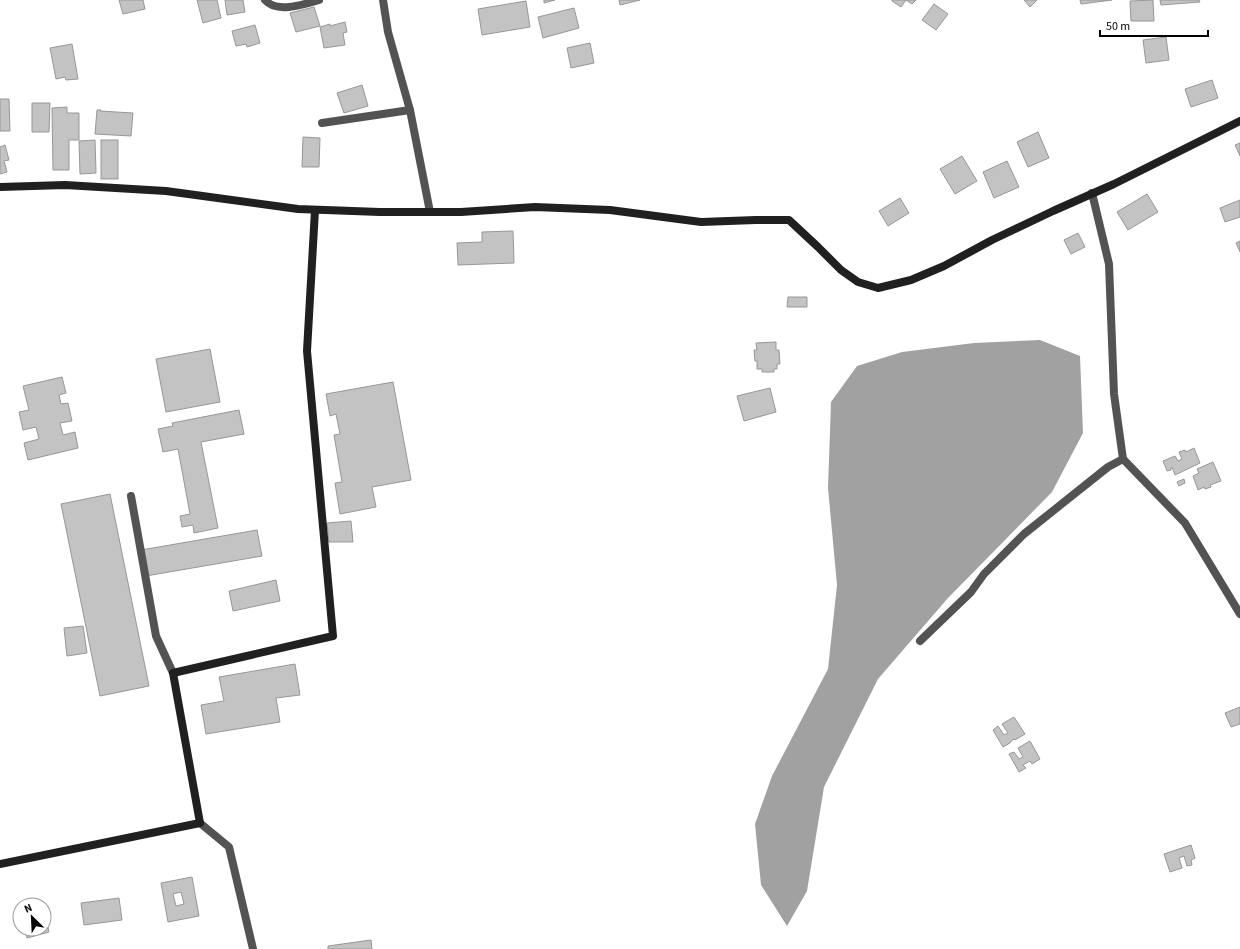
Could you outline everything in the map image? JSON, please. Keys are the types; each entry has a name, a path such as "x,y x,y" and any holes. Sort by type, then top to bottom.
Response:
{"street":[{"path":"266,0 269,4 277,7 296,6 319,0"},
{"path":"383,0 388,32 410,110 430,212"},
{"path":"322,123 410,110"},
{"path":"0,187 65,185 166,191 315,210 461,212 535,207 610,210 701,222 790,220 841,270 858,282 878,288 911,280 944,266 992,240 1240,121"},
{"path":"1092,193 1109,264 1114,394 1123,459 1185,523 1240,614"},
{"path":"173,673 333,636 307,351 315,210"},
{"path":"920,641 971,592 984,574 1024,534 1108,467 1123,459"},
{"path":"131,496 156,636 173,673 200,823 229,847 253,949"},
{"path":"0,864 200,823"}],"shaded area":[{"path":"1040,340 1080,356 1083,433 1052,492 948,598 878,679 824,787 807,891 787,926 761,885 755,824 772,776 828,669 837,585 828,488 831,402 857,366 902,352 974,343"}],"building":[{"path":"119,0 143,0 145,9 123,14"},
{"path":"197,0 217,0 221,18 203,23"},
{"path":"225,0 243,0 245,12 227,15"},
{"path":"544,0 555,0 544,3"},
{"path":"619,0 640,0 620,5"},
{"path":"892,0 906,0 901,7"},
{"path":"906,0 916,0 912,4"},
{"path":"1024,0 1037,0 1030,7"},
{"path":"1080,0 1112,0 1081,4"},
{"path":"1153,0 1154,21 1131,21 1130,1"},
{"path":"1160,0 1199,0 1200,2 1161,5"},
{"path":"526,1 530,27 482,35 478,9"},
{"path":"934,4 948,14 936,30 922,20"},
{"path":"314,7 320,26 296,32 290,13"},
{"path":"574,8 579,28 543,38 538,17"},
{"path":"345,22 347,32 343,33 345,45 324,48 320,27"},
{"path":"255,25 260,43 247,47 246,44 236,46 232,31"},
{"path":"1166,37 1169,60 1146,63 1143,40"},
{"path":"590,43 594,63 571,68 567,48"},
{"path":"72,44 78,79 66,80 65,77 56,79 50,48"},
{"path":"1212,80 1218,98 1191,107 1185,89"},
{"path":"362,85 368,106 344,113 337,93"},
{"path":"0,99 9,99 10,131 0,131"},
{"path":"32,103 50,103 49,132 32,132"},
{"path":"67,107 67,113 79,113 79,140 69,140 69,170 53,170 52,108"},
{"path":"97,110 133,113 131,136 95,134"},
{"path":"1038,132 1049,158 1028,167 1017,142"},
{"path":"303,137 320,138 319,167 302,167"},
{"path":"95,140 96,173 80,174 79,141"},
{"path":"101,140 118,140 118,179 101,179"},
{"path":"1240,143 1240,156 1235,145"},
{"path":"5,145 9,160 4,161 7,172 0,174 0,147"},
{"path":"962,156 977,181 955,194 940,169"},
{"path":"1007,161 1019,187 994,198 983,172"},
{"path":"1147,194 1158,212 1128,230 1117,212"},
{"path":"900,198 909,213 888,226 879,211"},
{"path":"1240,200 1240,217 1225,222 1220,208"},
{"path":"513,231 514,263 458,265 457,243 482,242 482,232"},
{"path":"1078,233 1085,247 1071,254 1064,240"},
{"path":"1240,241 1240,252 1236,243"},
{"path":"788,297 807,297 807,307 787,307"},
{"path":"776,342 776,350 779,350 780,364 777,364 777,369 774,369 774,372 762,372 762,369 757,369 757,361 755,361 754,350 757,350 756,343"},
{"path":"210,349 220,402 166,412 156,359"},
{"path":"62,377 66,393 59,395 61,404 68,403 72,421 60,423 63,435 75,432 78,448 28,460 24,443 39,439 36,427 23,430 19,412 29,410 23,386"},
{"path":"393,382 411,480 372,487 376,507 340,514 335,483 342,482 334,435 340,434 336,414 330,416 326,394"},
{"path":"770,388 776,412 744,421 737,396"},
{"path":"239,410 244,434 201,442 218,528 194,533 193,525 182,527 180,516 190,514 178,449 163,452 158,429 173,426 172,423"},
{"path":"1194,448 1200,463 1175,475 1172,467 1171,470 1167,471 1163,461 1175,456 1178,461 1182,459 1179,452 1185,450 1186,452"},
{"path":"1213,462 1221,481 1210,485 1211,487 1205,489 1204,487 1198,490 1193,476 1199,473 1197,469"},
{"path":"1184,479 1185,483 1179,486 1177,482"},
{"path":"110,494 149,686 100,696 61,504"},
{"path":"351,521 353,542 329,542 327,523"},
{"path":"257,530 262,556 146,576 141,550"},
{"path":"276,580 280,601 233,611 229,591"},
{"path":"83,626 87,653 67,656 64,628"},
{"path":"295,664 300,695 276,698 280,722 206,734 201,705 224,701 219,677"},
{"path":"1240,707 1240,724 1231,727 1225,713"},
{"path":"1014,717 1025,734 1015,740 1014,739 1003,747 993,730 998,726 1004,735 1008,733 1002,724"},
{"path":"1030,741 1040,759 1032,764 1030,761 1023,765 1026,768 1019,772 1009,754 1014,752 1019,759 1023,757 1018,748"},
{"path":"1191,845 1195,858 1191,860 1192,865 1187,866 1184,856 1179,858 1182,868 1170,872 1164,854"},
{"path":"192,877 199,916 168,922 161,883","holes":["181,892 184,904 176,906 173,894"]},
{"path":"119,898 122,920 84,925 81,903"},
{"path":"371,940 372,949 328,949 328,946"}]}
